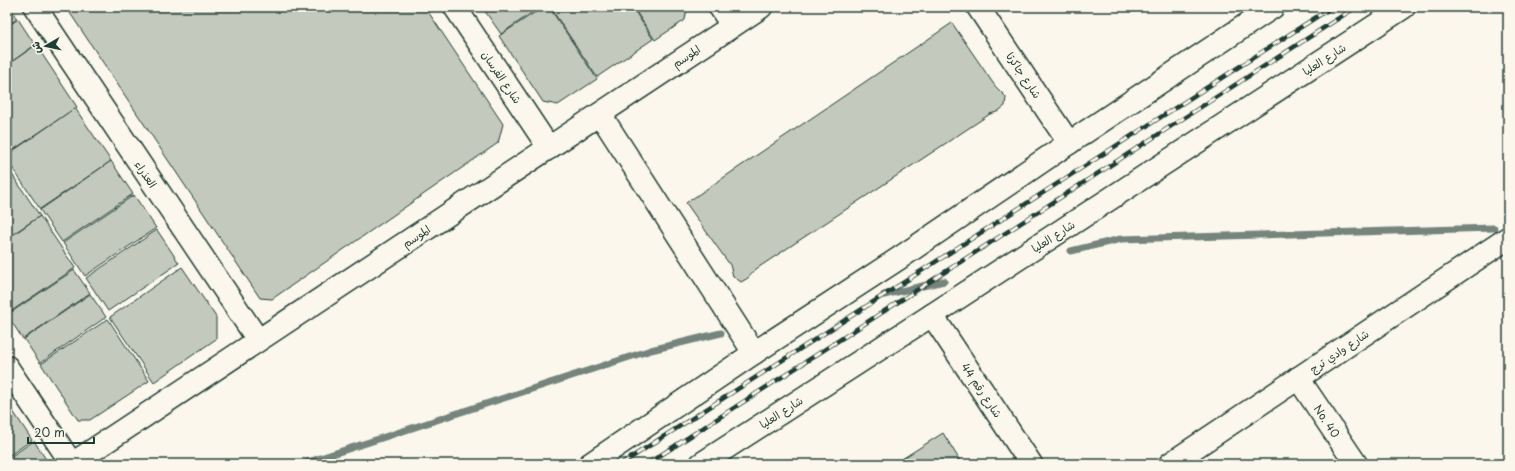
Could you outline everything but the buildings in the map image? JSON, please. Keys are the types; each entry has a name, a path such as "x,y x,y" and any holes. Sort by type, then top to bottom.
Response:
{"street":[{"name":"العذراء","path":"35,7 258,340"},
{"name":"شارع الفرسان","path":"455,7 549,148"},
{"path":"720,7 732,26"},
{"name":"الموسم","path":"72,464 761,7"},
{"name":"شارع جاكرتا","path":"978,7 1069,143"},
{"path":"590,464 754,352 898,259 1273,7"},
{"name":"شارع العليا","path":"701,464 1404,7"},
{"path":"600,114 754,352"},
{"name":"شارع وادي ترج","path":"1170,464 1508,238"},
{"name":"شارع رقم 44","path":"932,315 1031,464"},
{"path":"7,367 72,464"},
{"name":"No. 40","path":"1298,378 1356,464"}],"waterway":[{"path":"1071,251 1121,239 1494,228"},
{"path":"884,295 944,281"},
{"path":"302,464 651,350 721,333"}],"railway":[{"path":"621,464 1332,7"},
{"path":"647,464 1356,7"}]}
